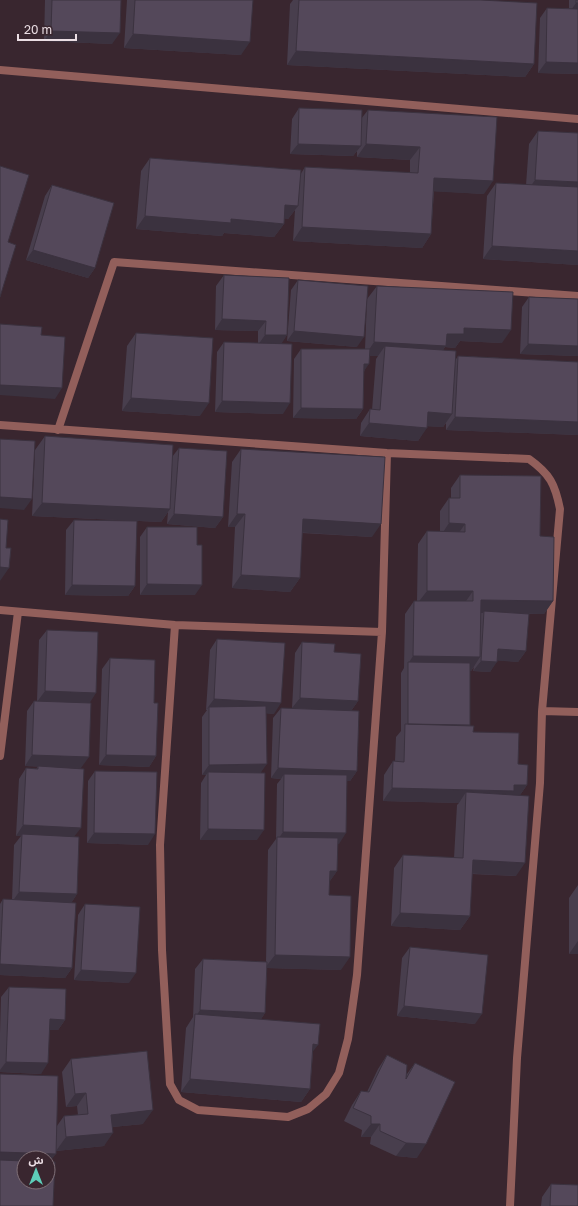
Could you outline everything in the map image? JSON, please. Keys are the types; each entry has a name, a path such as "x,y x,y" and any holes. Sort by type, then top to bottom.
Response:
{"street":[{"path":"0,70 578,119"},
{"path":"58,430 114,262 578,296"},
{"path":"0,425 387,453 529,459 544,470 557,491 560,509 542,711 540,783 517,1058 510,1206"},
{"path":"175,625 160,846 162,950 170,1084 179,1100 198,1110 288,1117 308,1109 326,1094 339,1074 348,1039 357,975 382,632 387,453"},
{"path":"0,610 175,625 382,632"},
{"path":"0,756 18,612"},
{"path":"542,711 578,712"}],"building":[{"path":"52,0 121,0 120,33 51,31"},
{"path":"135,0 253,0 250,42 133,34"},
{"path":"299,0 481,0 537,3 534,64 296,51"},
{"path":"547,8 578,9 578,63 546,62"},
{"path":"299,108 362,110 361,146 298,144"},
{"path":"368,110 497,117 493,181 434,178 431,234 302,227 305,167 418,173 420,147 366,144"},
{"path":"538,131 578,133 578,182 535,180"},
{"path":"150,158 301,170 298,206 285,205 284,224 231,219 231,223 145,216"},
{"path":"0,166 29,175 8,242 16,245 0,297"},
{"path":"496,183 578,187 578,251 492,246"},
{"path":"52,185 114,203 95,268 33,250"},
{"path":"224,275 289,278 287,335 265,335 266,321 222,319"},
{"path":"298,280 368,286 364,337 294,331"},
{"path":"377,286 513,292 511,330 464,328 464,334 447,334 446,346 374,342"},
{"path":"529,297 578,299 578,346 528,344"},
{"path":"0,324 42,327 41,335 65,337 62,388 0,385"},
{"path":"136,333 213,338 209,403 131,398"},
{"path":"224,342 292,344 290,403 222,401"},
{"path":"385,346 456,351 452,414 428,412 427,428 369,423 370,409 380,410"},
{"path":"301,349 370,349 369,364 364,364 363,409 301,408"},
{"path":"458,356 578,362 578,422 455,417"},
{"path":"45,436 173,445 170,509 42,503"},
{"path":"0,439 35,441 32,499 0,497"},
{"path":"179,448 227,451 223,517 174,514"},
{"path":"241,449 385,457 381,524 303,519 300,578 241,575 245,514 237,514"},
{"path":"460,475 541,476 540,536 554,537 553,601 481,600 480,657 413,656 414,601 473,601 473,591 427,591 427,531 465,532 465,524 449,523 449,498 460,498"},
{"path":"0,519 8,520 6,548 11,548 9,568 0,567"},
{"path":"74,520 137,521 135,586 72,585"},
{"path":"147,527 197,527 197,545 202,545 202,585 147,584"},
{"path":"484,611 529,614 526,651 498,649 497,662 481,661"},
{"path":"47,630 98,632 96,693 45,691"},
{"path":"217,639 285,643 281,703 214,699"},
{"path":"302,642 335,644 334,652 361,654 358,701 300,698"},
{"path":"110,658 155,660 154,703 158,703 156,756 106,755"},
{"path":"408,662 470,663 470,725 408,724"},
{"path":"34,701 91,703 89,757 32,755"},
{"path":"266,706 267,764 209,765 209,707"},
{"path":"281,708 359,711 357,771 278,768"},
{"path":"405,724 474,726 473,732 519,733 518,764 528,765 527,785 514,785 514,791 392,788 393,761 404,762"},
{"path":"38,766 84,769 81,828 23,825 26,768 38,769"},
{"path":"95,771 157,772 155,834 94,833"},
{"path":"208,772 265,773 264,830 208,829"},
{"path":"284,774 347,775 346,833 283,832"},
{"path":"466,792 529,796 525,863 473,860 470,916 400,913 403,855 463,858"},
{"path":"22,834 79,837 77,894 19,892"},
{"path":"277,837 338,838 337,871 330,871 329,895 351,896 350,957 275,955"},
{"path":"3,899 76,903 72,968 0,964"},
{"path":"85,904 140,907 136,973 81,970"},
{"path":"410,947 488,955 482,1014 404,1006"},
{"path":"203,959 267,962 265,1013 200,1010"},
{"path":"9,987 66,989 65,1020 50,1019 48,1063 6,1062"},
{"path":"195,1014 320,1024 318,1045 313,1044 310,1089 190,1079"},
{"path":"147,1051 153,1110 111,1115 113,1133 66,1137 64,1116 88,1114 86,1093 75,1094 71,1059"},
{"path":"387,1055 407,1065 406,1079 415,1063 455,1082 426,1144 406,1143 380,1131 380,1124 371,1124 371,1116 353,1108 361,1091 369,1092"},
{"path":"0,1074 58,1076 56,1154 56,1150 16,1150 16,1153 0,1152"},
{"path":"0,1160 16,1161 16,1190 54,1190 53,1206 0,1206"},
{"path":"551,1184 578,1185 578,1206 550,1206"}]}
